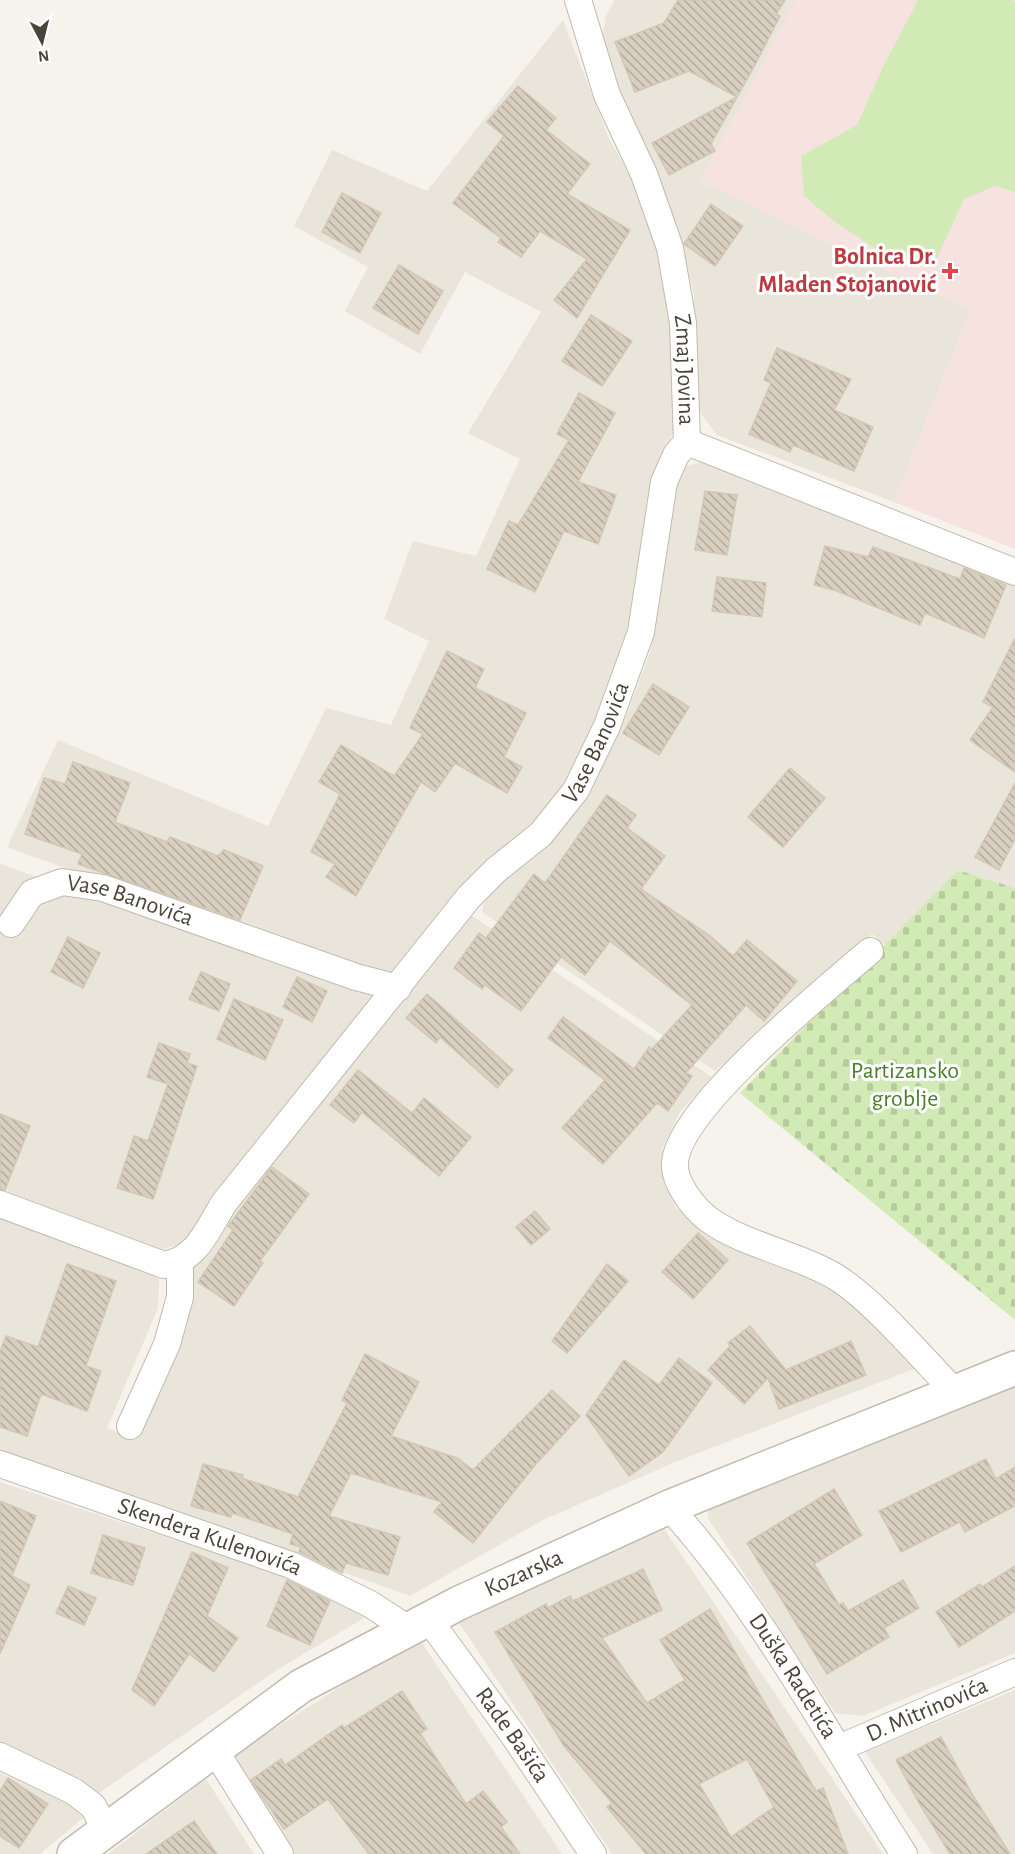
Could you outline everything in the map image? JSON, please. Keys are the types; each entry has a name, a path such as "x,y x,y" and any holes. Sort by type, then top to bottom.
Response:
{"street":[{"name":"Zmaj Jovina","path":"586,7 607,95 644,174 670,248 683,323 687,442 1015,572"},
{"name":"Vase Banovića","path":"180,1262 190,1256 224,1203 469,897 496,870 541,834 576,790 607,726 641,632 664,482 676,455 687,442"},
{"name":"Vase Banovića","path":"11,924 32,894 62,882 103,888 356,977 398,988"},
{"path":"870,951 786,1024 698,1112 681,1142 674,1163 677,1179 687,1196 708,1219 837,1278 867,1303 954,1391"},
{"path":"0,1204 164,1265 180,1262 180,1297 167,1344 130,1426"},
{"name":"Kozarska","path":"74,1854 301,1686 470,1598 669,1507 1015,1368"},
{"name":"Skendera Kulenovića","path":"0,1464 291,1565 370,1604 420,1625"},
{"name":"Duška Radetića","path":"669,1507 704,1545 800,1684 904,1854"},
{"name":"Rade Bašića","path":"420,1625 514,1736 593,1854"},
{"name":"D. Mitrinovića","path":"839,1748 1015,1672"},
{"path":"214,1749 280,1854"},
{"path":"0,1756 72,1791 93,1806 105,1829"}],"shaded area":[{"path":"615,0 801,0 700,181 970,310 894,502 717,435 700,412 691,362 694,293 670,214 628,130 601,42 606,15"},
{"name":"Bolnica Dr. Mladen Stojanović","path":"796,0 1015,0 1015,549 894,502 970,310 700,181"},
{"path":"563,20 608,136 651,215 672,305 676,425 646,501 649,545 636,628 584,773 538,828 482,864 450,899 391,980 238,931 7,847 58,740 268,826 326,708 391,725 429,641 384,619 413,541 476,556 520,459 468,433 541,312 465,272 420,354 345,311 368,267 294,226 332,150 427,191"},
{"path":"704,461 1015,579 1015,888 958,870 886,946 872,934 715,1071 482,912 488,883 587,795 627,714 651,649 662,563 666,503 683,467"},
{"path":"0,864 377,995 185,1242 152,1253 0,1201"},
{"path":"465,911 712,1077 680,1112 662,1149 663,1181 676,1208 715,1231 831,1284 919,1367 673,1463 543,1520 410,1596 0,1450 0,1214 160,1267 158,1308 107,1428 133,1439 184,1324 186,1272"},
{"path":"1015,1385 1015,1653 863,1716 835,1713 708,1518 708,1504"},
{"path":"0,1482 381,1608 280,1668 99,1793 0,1750"},
{"path":"656,1517 883,1854 612,1854 458,1621"},
{"path":"418,1637 562,1854 292,1854 230,1757"},
{"path":"1015,1690 1015,1854 933,1854 865,1752"},
{"path":"0,1773 89,1813 40,1854 0,1854"},
{"path":"206,1779 254,1854 108,1854"}],"green space":[{"path":"918,0 1013,0 1015,2 1015,192 995,186 964,199 936,260 881,252 835,222 804,196 801,156 857,125 883,67"},
{"name":"Partizansko groblje","path":"958,870 1015,888 1015,1320 740,1093"}],"building":[{"path":"678,0 785,0 776,14 780,16 756,63 711,144 715,151 669,175 652,143 737,97 689,71 635,92 615,42 664,23"},
{"path":"518,86 556,118 546,130 590,164 567,194 630,230 577,318 554,300 587,259 540,231 521,257 498,242 501,238 453,203 504,136 487,122"},
{"path":"342,193 381,213 360,253 322,232"},
{"path":"711,204 743,226 715,266 684,244"},
{"path":"399,265 443,291 418,334 373,308"},
{"path":"591,315 632,341 602,386 562,361"},
{"path":"777,348 851,379 834,410 873,427 854,471 793,445 790,452 749,434 771,383 764,380"},
{"path":"579,393 615,413 578,482 616,495 598,544 564,531 535,592 487,569 509,521 518,525 569,440 557,434"},
{"path":"705,491 737,495 727,555 695,550"},
{"path":"825,546 868,557 873,547 960,579 964,568 1006,585 984,638 925,613 920,625 837,591 814,585"},
{"path":"717,577 766,583 762,617 712,611"},
{"path":"1015,638 1015,772 970,740 993,707 983,702"},
{"path":"447,651 484,669 475,688 526,713 504,757 522,767 507,793 455,763 435,792 421,782 356,896 326,877 335,864 311,852 340,794 319,782 341,745 394,776 423,734 410,728"},
{"path":"653,684 689,707 659,755 623,733"},
{"path":"73,762 130,783 115,822 167,842 170,837 218,856 224,850 263,866 240,920 78,864 82,854 25,834 44,778 65,784"},
{"path":"790,768 825,798 783,847 748,817"},
{"path":"1015,783 1015,839 999,870 975,857"},
{"path":"607,795 636,815 627,828 665,856 641,889 709,935 733,956 747,940 797,981 764,1021 746,1005 686,1073 692,1076 668,1111 657,1103 603,1164 562,1128 605,1080 548,1038 563,1017 634,1069 649,1047 652,1049 692,1005 610,941 585,975 561,957 521,1011 485,985 482,989 454,968 479,933 486,938 534,874 545,883"},
{"path":"68,937 100,953 83,988 51,972"},
{"path":"201,972 230,984 219,1011 189,999"},
{"path":"297,977 327,991 312,1022 283,1007"},
{"path":"427,994 513,1070 497,1088 440,1037 436,1043 406,1018"},
{"path":"234,999 283,1020 265,1060 217,1039"},
{"path":"159,1043 190,1054 187,1063 197,1066 153,1199 117,1188 134,1136 148,1141 168,1084 147,1077"},
{"path":"358,1070 412,1113 424,1098 471,1137 439,1176 362,1112 354,1123 330,1105"},
{"path":"0,1114 30,1126 5,1190 0,1189"},
{"path":"272,1167 309,1194 260,1261 263,1263 234,1306 198,1282 233,1230 228,1226"},
{"path":"535,1211 550,1229 531,1245 516,1227"},
{"path":"698,1233 728,1260 693,1299 662,1272"},
{"path":"67,1264 116,1281 86,1366 101,1371 87,1411 41,1394 27,1436 0,1427 0,1352 6,1336 38,1347"},
{"path":"607,1264 628,1281 567,1353 552,1341"},
{"path":"750,1326 786,1370 851,1341 866,1375 779,1409 768,1378 744,1404 708,1370 730,1346 728,1343"},
{"path":"365,1354 419,1382 391,1436 457,1458 473,1470 552,1390 580,1416 535,1465 473,1543 434,1512 442,1502 351,1473 329,1516 400,1537 388,1575 346,1563 342,1573 299,1552 301,1547 290,1544 293,1534 232,1513 231,1517 191,1506 203,1464 243,1475 242,1478 298,1497 347,1403 342,1400"},
{"path":"679,1358 712,1383 663,1452 629,1476 586,1415 624,1360 659,1385"},
{"path":"986,1459 996,1479 1015,1467 1015,1506 965,1532 960,1522 901,1552 879,1511"},
{"path":"834,1489 862,1535 814,1564 839,1605 843,1603 848,1611 903,1580 919,1608 884,1628 889,1637 827,1674 747,1543"},
{"path":"0,1501 36,1516 12,1576 30,1585 0,1654"},
{"path":"103,1535 145,1548 133,1585 91,1573"},
{"path":"192,1552 228,1568 207,1616 238,1638 214,1672 189,1654 154,1706 132,1690"},
{"path":"1015,1566 1015,1611 959,1647 936,1612 980,1584 982,1587"},
{"path":"643,1569 662,1610 602,1638 647,1703 685,1680 660,1640 710,1609 816,1791 823,1788 848,1854 646,1854 607,1807 612,1803 564,1746 495,1632 546,1604 548,1608 570,1596 573,1601","holes":["747,1759 774,1807 731,1837 699,1784"]},
{"path":"287,1580 330,1601 310,1645 267,1626"},
{"path":"68,1586 96,1598 84,1625 56,1613"},
{"path":"402,1691 427,1729 420,1733 466,1804 483,1791 507,1822 501,1827 520,1854 369,1854 328,1799 284,1829 251,1780 281,1759 285,1765 342,1725 344,1728"},
{"path":"941,1737 972,1794 1010,1854 950,1854 919,1803 896,1760"},
{"path":"8,1778 48,1804 19,1848 0,1836 0,1791"},
{"path":"194,1821 217,1854 146,1854"}],"place":[{"name":"Bolnica Dr. Mladen Stojanović","path":"950,271"}]}
